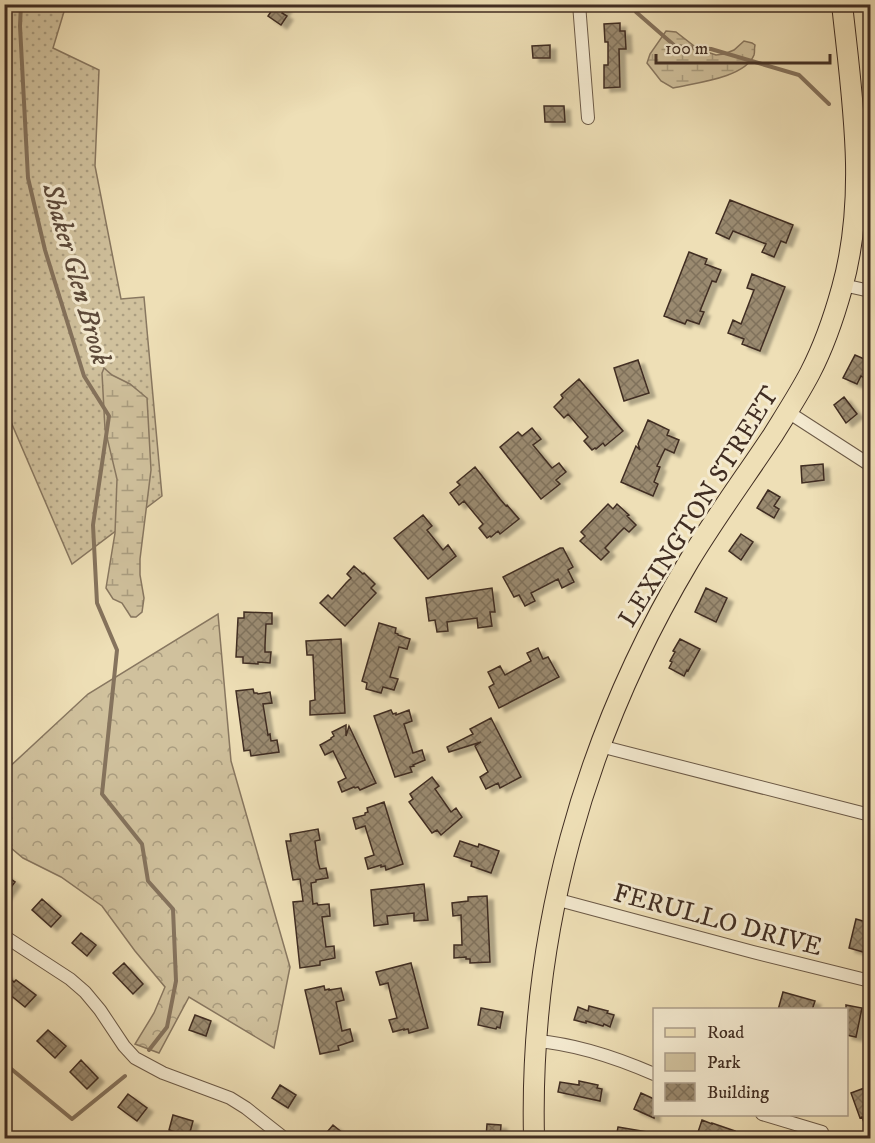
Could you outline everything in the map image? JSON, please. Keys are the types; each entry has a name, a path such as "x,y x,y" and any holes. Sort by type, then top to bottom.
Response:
{"main road":[{"name":"LEXINGTON STREET","path":"534,1138 534,1073 544,963 555,899 571,836 600,746 632,667 668,598 788,412 811,371 828,331 843,285 853,233 856,181 852,105 842,4"}],"street":[{"path":"579,4 588,118"},
{"path":"843,285 870,291"},
{"path":"788,412 870,465"},
{"path":"600,746 870,815"},
{"name":"FERULLO DRIVE","path":"555,899 870,981"},
{"path":"4,936 85,992 135,1058 163,1073 230,1098 284,1138"},
{"path":"536,1041 572,1046 653,1074"},
{"path":"769,1116 822,1132"}],"green space":[{"path":"4,5 66,5 53,48 99,70 95,166 121,299 144,297 162,496 72,564 5,408"},
{"path":"666,31 676,32 698,49 716,55 734,50 744,41 752,43 755,45 754,55 749,63 730,74 673,88 661,81 647,63 650,54"},
{"path":"104,368 147,398 151,470 140,559 144,598 142,612 136,617 131,617 122,603 113,599 106,588 115,533 117,479 105,429 102,373"},
{"path":"218,614 231,761 290,967 274,1048 189,997 159,1053 135,1044 154,1013 165,987 102,906 61,877 23,858 5,843 5,771 88,694"}],"building":[{"path":"276,4 288,4 282,13 287,16 281,25 268,16"},
{"path":"620,23 620,31 625,31 626,49 619,49 620,87 604,88 604,65 608,65 608,42 605,42 604,24"},
{"path":"550,45 550,58 533,58 532,46"},
{"path":"544,106 564,106 565,122 545,122"},
{"path":"730,200 793,225 786,243 781,241 774,257 762,252 766,244 733,231 729,239 716,233"},
{"path":"689,252 707,259 705,264 721,270 716,282 712,281 700,311 704,312 699,324 687,320 685,324 664,316"},
{"path":"752,274 785,287 760,351 742,344 744,339 728,333 733,320 741,324 754,290 747,288"},
{"path":"855,355 869,361 866,366 870,368 868,380 861,376 857,384 843,378"},
{"path":"638,360 649,393 624,401 614,368"},
{"path":"579,379 623,431 605,446 603,443 592,450 584,441 588,437 568,414 564,418 554,407 563,398 561,395"},
{"path":"844,397 857,414 846,423 834,405"},
{"path":"648,420 669,430 667,435 679,440 674,453 665,449 657,466 660,467 654,482 658,484 653,496 621,482 636,446 640,450 638,444"},
{"path":"532,428 541,439 533,445 552,468 559,463 566,472 556,480 560,484 541,499 500,447 518,432 522,436"},
{"path":"823,464 824,480 802,483 801,466"},
{"path":"475,467 519,519 500,534 498,531 487,538 479,528 483,524 464,501 459,505 450,493 460,485 457,482"},
{"path":"768,490 780,497 774,506 779,509 774,518 757,508"},
{"path":"608,504 613,509 617,504 636,525 629,532 624,528 619,533 605,548 609,552 601,560 580,541 585,536 581,532"},
{"path":"423,515 432,526 427,530 443,550 448,545 456,556 428,579 394,538"},
{"path":"741,534 753,542 741,560 729,551"},
{"path":"563,548 573,567 568,570 574,582 562,588 558,579 531,593 535,601 525,606 519,595 514,597 503,577"},
{"path":"354,566 375,584 371,588 376,593 345,626 320,603 328,595 332,599 351,578 347,574"},
{"path":"492,588 495,612 490,612 492,626 478,628 477,618 447,622 448,631 437,632 435,620 429,621 426,598"},
{"path":"706,588 727,598 716,622 695,612"},
{"path":"244,612 272,613 272,624 266,624 265,645 265,652 271,652 270,663 243,663 243,657 236,657 238,618 244,618"},
{"path":"379,623 396,628 395,633 410,639 407,649 399,647 390,677 398,679 394,690 383,687 381,693 366,689 367,683 362,681"},
{"path":"341,639 345,713 310,715 310,701 315,700 313,655 307,655 306,641"},
{"path":"680,639 700,649 684,676 669,668 675,652 673,651"},
{"path":"538,648 543,659 548,657 559,677 499,708 489,687 494,684 488,672 500,666 505,675 531,661 527,653"},
{"path":"253,689 254,693 258,694 270,692 272,703 263,704 268,735 270,734 271,741 277,740 279,752 251,756 250,750 244,751 236,691"},
{"path":"391,710 396,715 409,710 412,721 404,724 413,753 422,750 425,760 410,767 412,772 395,777 374,716"},
{"path":"491,718 521,777 500,788 498,783 486,789 480,777 488,772 475,746 481,742 449,752 447,747 473,734 470,729"},
{"path":"346,725 346,736 349,726 376,783 360,790 354,787 342,792 338,782 346,778 333,751 325,755 320,745 334,736 332,732"},
{"path":"432,777 439,786 435,789 451,812 456,808 462,817 441,835 437,830 432,833 409,802 413,799 410,794"},
{"path":"384,802 403,864 386,870 385,866 381,867 381,865 368,869 365,858 374,855 365,826 356,829 353,818 365,815 368,812 367,808"},
{"path":"318,829 320,840 315,841 318,862 320,869 326,868 328,878 311,883 313,904 329,904 330,916 322,917 326,947 334,946 335,958 320,961 320,965 300,968 293,902 303,901 300,879 293,880 286,841 291,841 290,834"},
{"path":"460,841 478,847 479,844 499,851 491,873 471,866 472,862 454,856"},
{"path":"4,874 15,882 4,897"},
{"path":"424,884 428,920 414,921 414,913 387,916 388,924 374,926 371,890"},
{"path":"487,896 490,962 470,963 470,959 466,957 454,958 454,945 462,945 461,915 453,916 452,903 468,901 468,897"},
{"path":"42,899 61,916 51,927 32,910"},
{"path":"856,919 870,923 870,954 849,948"},
{"path":"81,933 96,945 87,956 72,943"},
{"path":"124,963 143,984 133,994 113,973"},
{"path":"411,963 428,1028 409,1033 408,1029 393,1032 389,1020 397,1018 388,983 380,985 376,972"},
{"path":"4,973 36,995 25,1007 4,990"},
{"path":"324,986 325,990 341,988 344,1000 336,1002 342,1031 350,1029 353,1041 338,1046 339,1050 320,1054 305,990"},
{"path":"783,992 815,1001 813,1008 779,1008"},
{"path":"846,1005 862,1008 856,1037 848,1035 848,1008"},
{"path":"589,1006 614,1015 610,1027 574,1020 578,1007 588,1011"},
{"path":"481,1008 503,1012 500,1028 478,1025"},
{"path":"195,1015 211,1021 206,1036 189,1030"},
{"path":"48,1030 66,1046 55,1058 37,1041"},
{"path":"81,1060 98,1078 87,1089 70,1072"},
{"path":"579,1081 598,1085 597,1088 602,1089 600,1101 558,1092 560,1082 579,1085"},
{"path":"280,1085 296,1095 288,1108 272,1098"},
{"path":"867,1087 870,1095 870,1136 862,1117 860,1118 851,1093"},
{"path":"641,1093 653,1099 654,1118 634,1109"},
{"path":"128,1094 147,1108 137,1121 118,1107"},
{"path":"173,1115 193,1121 189,1136 169,1130"},
{"path":"702,1120 735,1131 732,1138 706,1138 707,1136 698,1132"},
{"path":"487,1124 501,1125 500,1138 486,1138"},
{"path":"333,1125 349,1138 322,1138"},
{"path":"618,1127 654,1133 653,1138 616,1138"}],"waterway":[{"name":"Shaker Glen Brook","path":"21,4 20,26 28,178 45,250 84,376 109,416 93,525 97,603 117,650 102,794 142,844 148,881 173,909 176,981 167,1027 149,1050"},
{"path":"636,4 636,12 675,46 711,49 799,75 829,104"},
{"name":"Shaker Glen Brook","path":"4,1063 72,1119 125,1076"}]}
